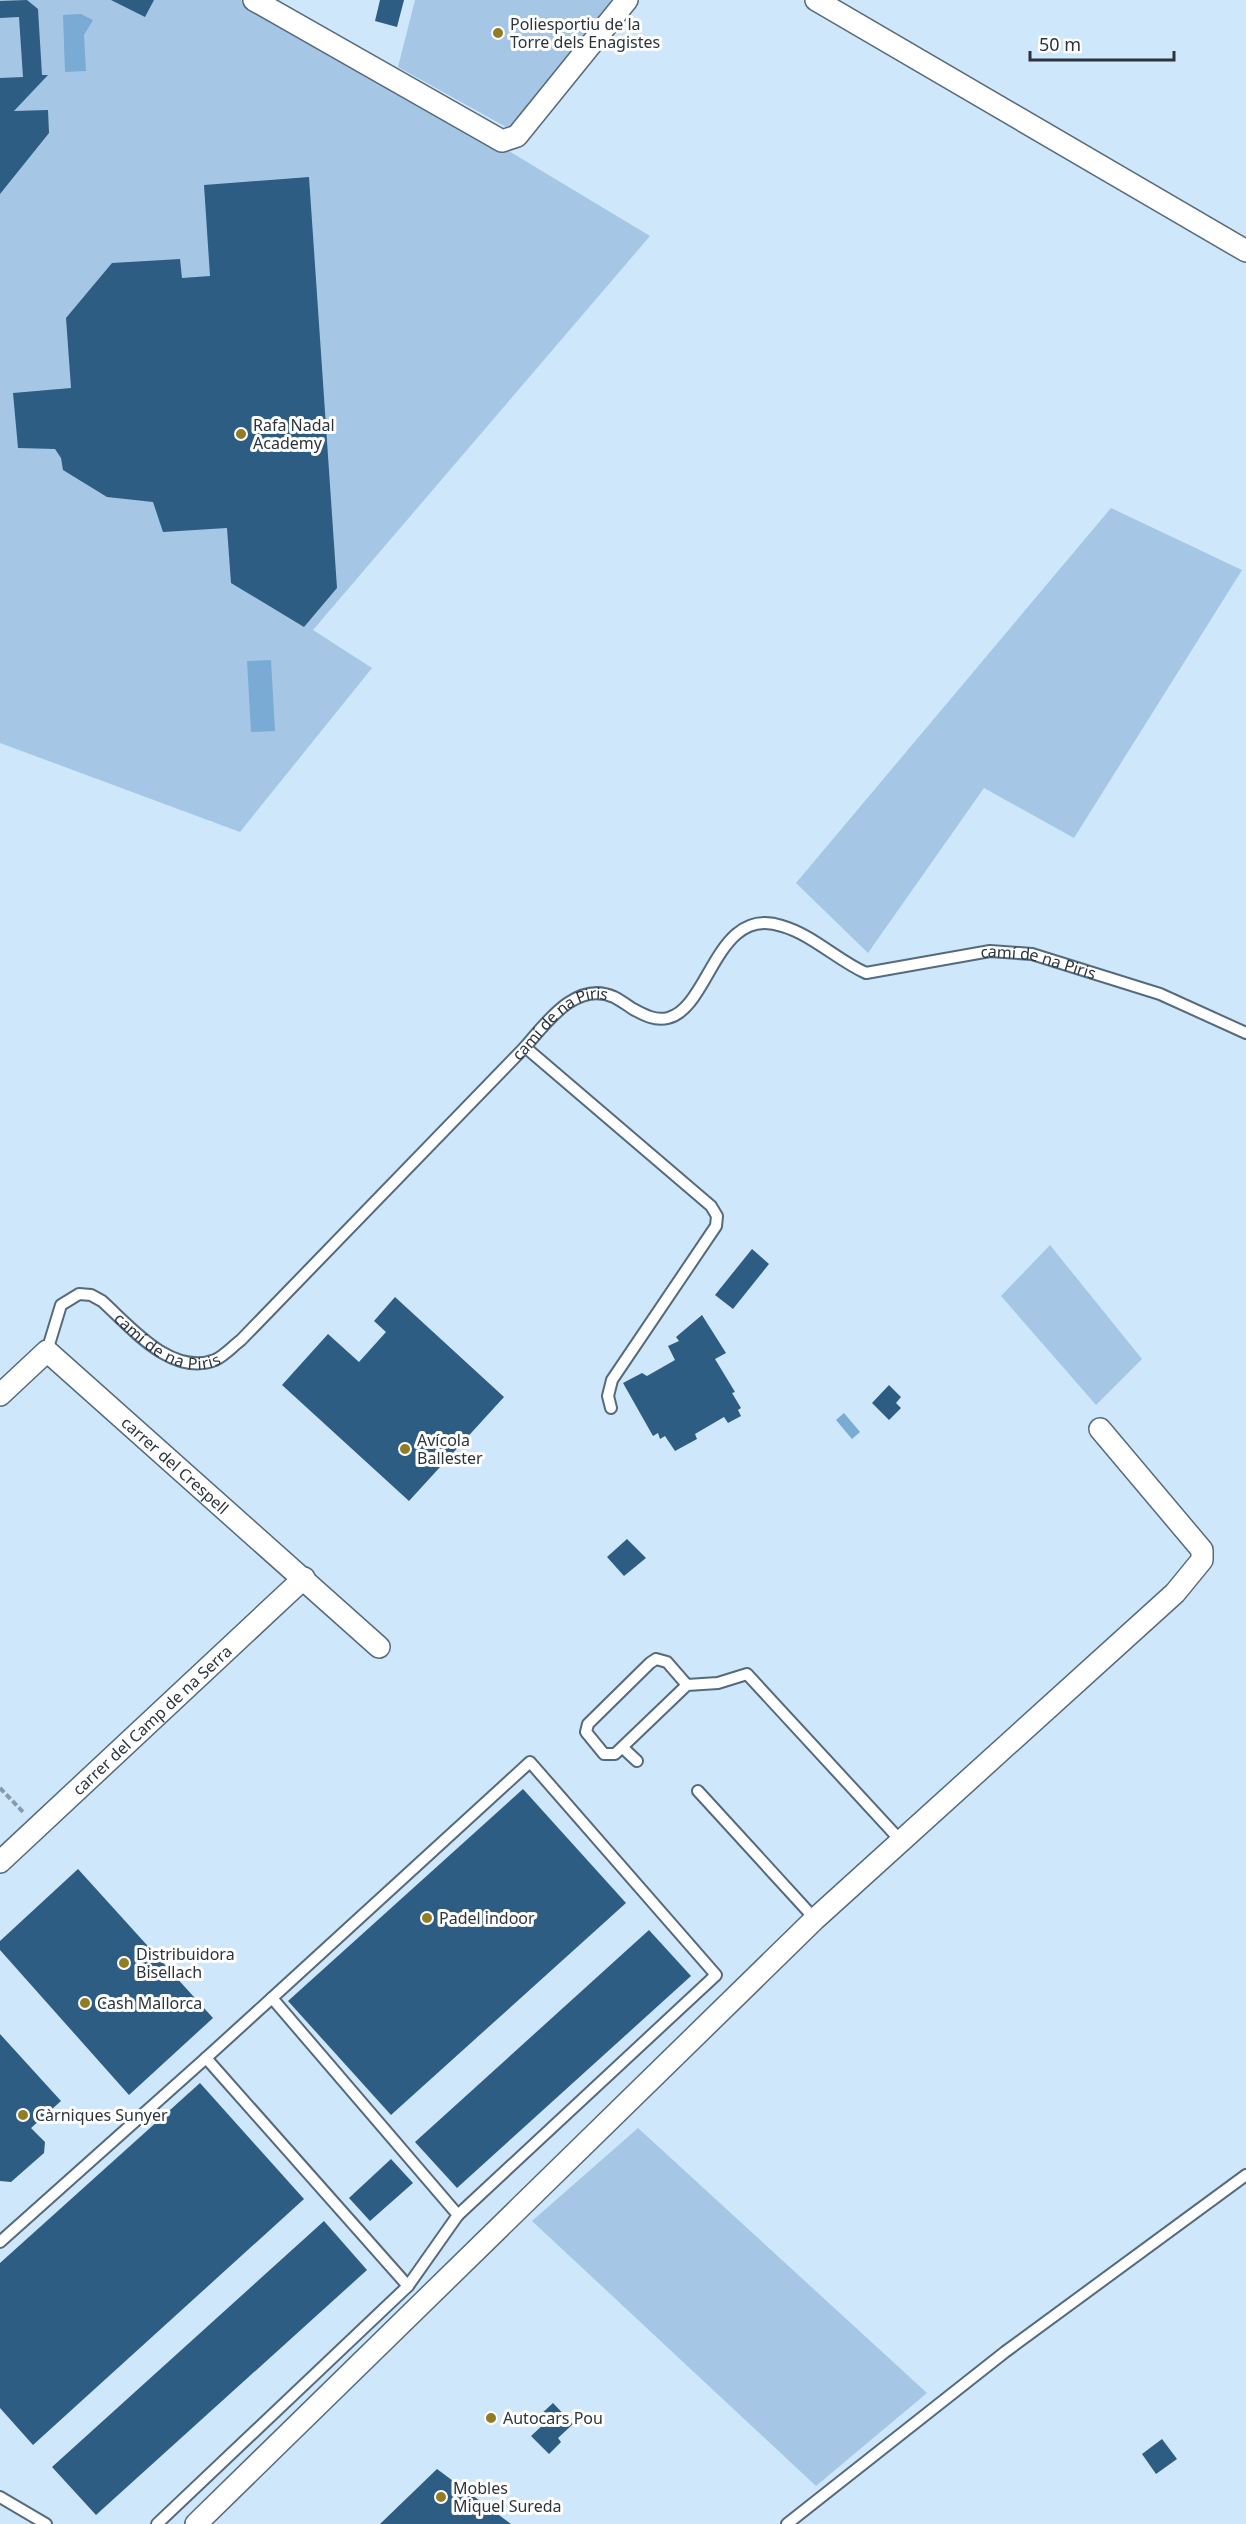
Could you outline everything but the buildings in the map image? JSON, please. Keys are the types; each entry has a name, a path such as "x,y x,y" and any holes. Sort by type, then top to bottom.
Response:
{"street":[{"path":"254,0 502,141 517,136 627,0"},
{"path":"816,0 1246,251"},
{"name":"camí de na Piris","path":"0,1395 47,1351"},
{"name":"carrer del Crespell","path":"47,1351 379,1647"},
{"path":"196,2524 815,1919 1175,1593 1202,1560 1202,1550 1100,1429"},
{"name":"carrer del Camp de na Serra","path":"0,1862 304,1578"}],"lane":[{"name":"camí de na Piris","path":"47,1351 61,1305 79,1294 91,1295 102,1300 159,1351 189,1364 215,1360 241,1340 525,1047 553,1015 578,997 588,995 613,997 642,1014 657,1019 669,1018 683,1011 727,943 747,927 766,922 798,932 866,973 990,951 1032,954 1160,994 1246,1033"},
{"path":"525,1047 711,1206 717,1216 716,1226 612,1380 608,1396 611,1408"},
{"path":"687,1685 666,1662 656,1659 588,1724 586,1732 604,1754 615,1754 687,1685 718,1683 747,1674 901,1841"},
{"path":"623,1748 637,1761"},
{"path":"0,2242 206,2058 530,1762 716,1976 458,2215 408,2286 157,2524"},
{"path":"698,1791 815,1919"},
{"path":"272,1998 458,2215"},
{"path":"206,2058 408,2286"},
{"path":"787,2524 1005,2352 1246,2175"},
{"path":"0,2497 46,2524"}],"path":[{"path":"0,1788 37,1827"}],"shaded area":[{"name":"Rafa Nadal Academy","path":"0,0 241,0 499,145 650,236 313,630 372,668 240,832 0,743"},
{"name":"Poliesportiu de la Torre dels Enagistes","path":"415,0 617,0 511,126 506,127 398,67"},
{"path":"81,14 93,20 84,35 86,71 65,72 63,15"},
{"path":"1111,508 1242,570 1074,838 984,788 868,953 796,883"},
{"path":"271,660 275,731 251,732 247,661"},
{"path":"1050,1245 1142,1359 1096,1405 1001,1296"},
{"path":"844,1413 860,1432 852,1439 836,1420"},
{"path":"638,2128 927,2393 816,2486 532,2221"}],"place":[{"name":"Poliesportiu de la Torre dels Enagistes","path":"498,33"},
{"name":"Rafa Nadal Academy","path":"241,434"},
{"name":"Avícola Ballester","path":"405,1449"},
{"name":"Padel indoor","path":"427,1918"},
{"name":"Distribuidora Bisellach","path":"124,1963"},
{"name":"Cash Mallorca","path":"85,2003"},
{"name":"Càrniques Sunyer","path":"23,2115"},
{"name":"Autocars Pou","path":"491,2418"},
{"name":"Mobles Miquel Sureda","path":"441,2497"}]}
